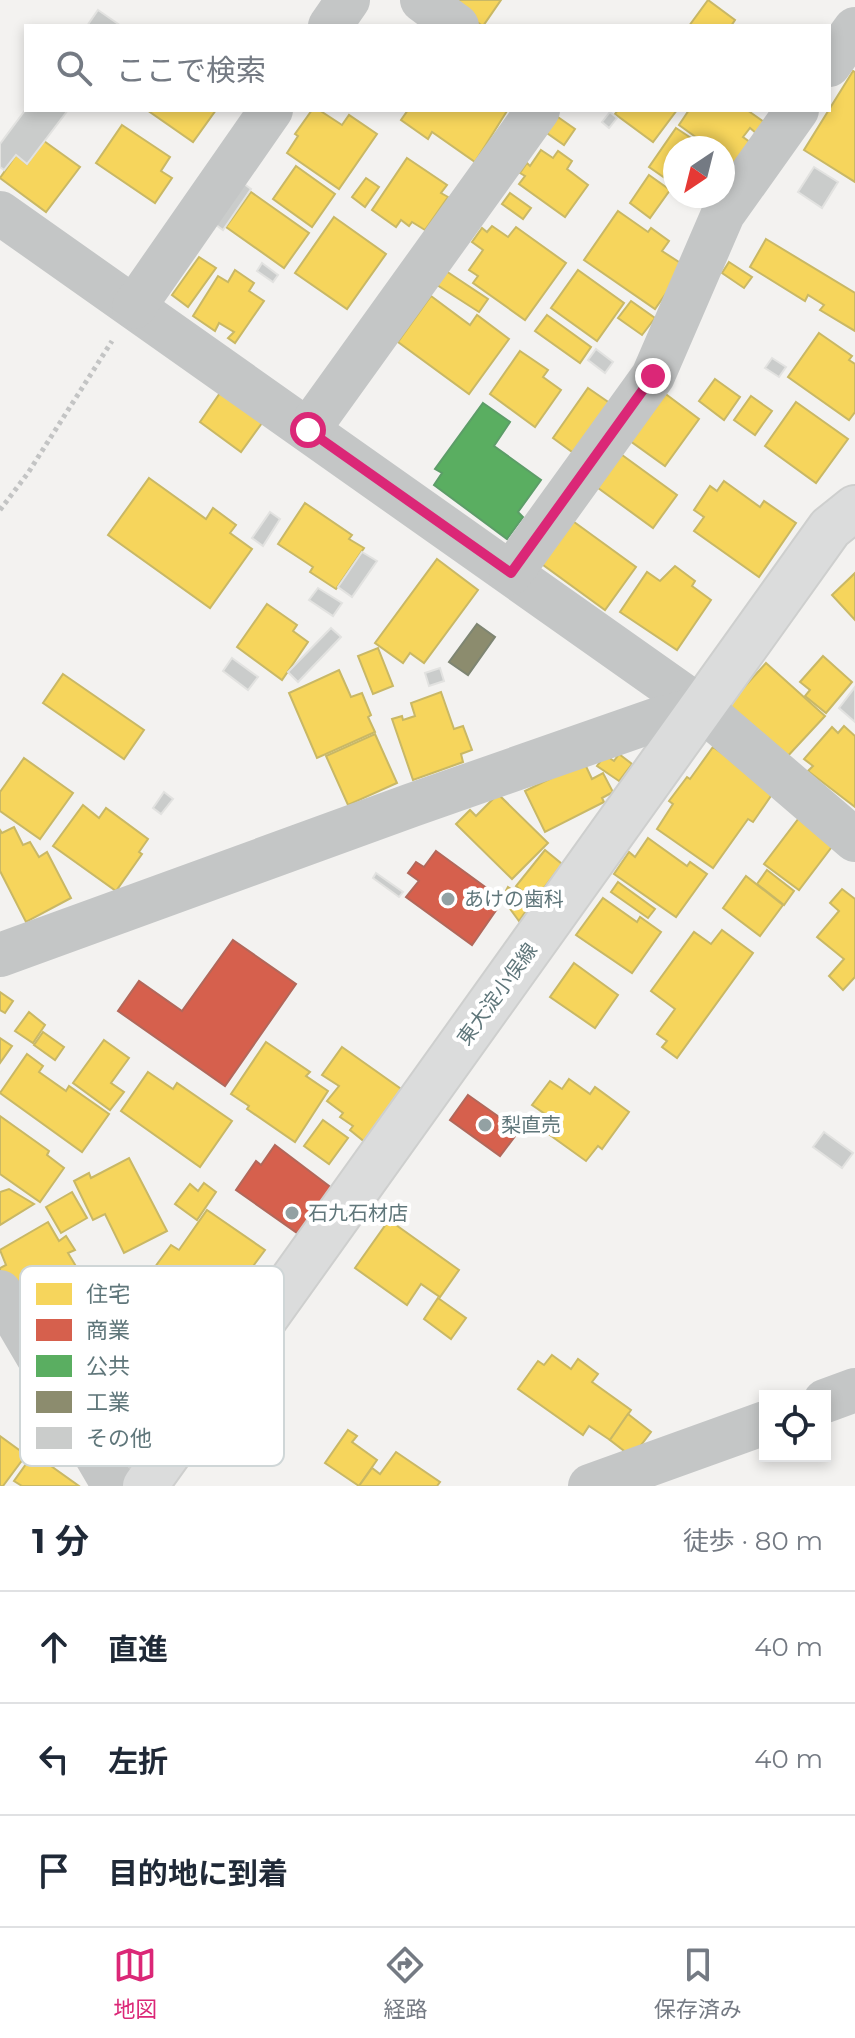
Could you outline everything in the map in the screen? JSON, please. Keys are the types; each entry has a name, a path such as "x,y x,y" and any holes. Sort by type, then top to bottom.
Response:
{"main road":[{"name":"東大淀小俣線","path":"284,1292 830,528 855,508"},
{"name":"東大淀小俣線","path":"145,1486 159,1466"}],"street":[{"path":"331,24 348,0"},
{"path":"422,0 454,24"},
{"path":"831,62 855,29"},
{"path":"126,320 270,112"},
{"path":"308,430 537,112"},
{"path":"511,573 653,376 723,214 796,112"},
{"path":"0,213 126,320 308,430 701,708 855,840"},
{"path":"0,955 427,800 655,720 701,708"},
{"path":"0,1292 20,1326"},
{"path":"831,1399 855,1390"},
{"path":"590,1486 759,1425"},
{"path":"102,1466 114,1486"}],"path":[{"path":"0,510 28,473 126,320"}],"building: 住宅":[{"path":"444,0 501,0 484,24"},
{"path":"708,0 735,20 732,24 690,24"},
{"path":"855,72 855,182 804,150 828,112 831,112 831,106"},
{"path":"150,112 215,112 193,142"},
{"path":"311,112 322,112 342,125 349,115 377,134 339,189 287,153 298,136 295,134"},
{"path":"407,112 506,112 475,162 432,132 428,139 401,120"},
{"path":"616,112 676,112 653,142 615,114"},
{"path":"688,112 750,112 764,122 756,133 750,128 743,137 758,148 742,170 735,165 735,136 694,136 679,125"},
{"path":"555,115 575,129 564,145 544,131"},
{"path":"122,125 170,157 161,171 172,178 155,203 96,163"},
{"path":"676,128 688,136 670,136"},
{"path":"44,141 80,167 46,212 0,178 16,155 27,164"},
{"path":"663,147 663,177 649,167"},
{"path":"541,150 553,158 558,151 572,161 567,169 588,185 565,217 519,184 525,176 520,173 527,163 530,166"},
{"path":"407,158 447,185 441,193 448,197 425,230 412,222 409,226 401,220 396,227 372,210"},
{"path":"296,166 335,194 312,227 273,199"},
{"path":"649,175 663,185 663,200 650,218 630,203"},
{"path":"366,178 379,187 365,207 352,197"},
{"path":"251,192 309,233 284,268 226,227"},
{"path":"510,193 531,208 523,219 502,204"},
{"path":"618,211 648,232 651,228 669,241 662,251 685,266 655,309 584,260"},
{"path":"334,217 386,254 347,309 295,273"},
{"path":"492,226 508,237 516,227 566,263 525,320 473,283 478,276 469,270 483,250 472,242 482,228 487,232"},
{"path":"766,239 855,293 855,331 820,310 824,305 808,295 805,301 750,267"},
{"path":"199,257 216,268 188,307 172,295"},
{"path":"729,262 752,277 744,288 722,273"},
{"path":"235,270 254,283 249,291 264,301 235,343 228,338 234,332 219,323 215,331 193,316 218,276 228,282"},
{"path":"578,270 624,303 597,341 551,308"},
{"path":"446,271 488,299 479,312 437,285"},
{"path":"431,296 470,325 477,315 509,339 469,394 398,342"},
{"path":"631,301 655,318 642,335 618,318"},
{"path":"547,315 591,347 580,363 535,331"},
{"path":"819,333 852,356 849,360 855,364 855,412 849,420 788,377"},
{"path":"520,351 548,370 543,377 561,390 535,427 490,394"},
{"path":"715,379 740,397 724,420 699,401"},
{"path":"588,388 614,406 579,457 553,438"},
{"path":"663,392 699,419 665,466 626,438"},
{"path":"220,393 262,423 241,452 200,422"},
{"path":"751,396 772,411 755,435 734,420"},
{"path":"796,402 848,439 816,483 765,446"},
{"path":"618,452 677,495 653,528 594,485"},
{"path":"149,478 206,519 213,508 236,525 230,533 252,549 210,608 108,535"},
{"path":"724,481 760,507 764,501 796,523 759,577 694,531 704,517 694,510 710,486 717,491"},
{"path":"305,503 352,535 349,539 364,548 336,589 310,572 313,567 278,544"},
{"path":"570,519 636,567 605,610 539,562"},
{"path":"437,559 478,590 424,663 410,653 403,663 375,643"},
{"path":"675,566 695,581 692,586 711,600 677,650 620,612 647,572 660,581"},
{"path":"855,573 855,620 832,595"},
{"path":"267,604 297,625 293,631 308,642 282,680 237,647"},
{"path":"378,648 393,686 373,694 358,656"},
{"path":"823,656 852,682 826,713 805,696 810,690 800,682"},
{"path":"766,663 825,716 785,759 727,706"},
{"path":"339,670 351,697 362,693 375,732 317,758 289,693"},
{"path":"63,674 144,730 124,759 43,703"},
{"path":"441,692 454,729 463,726 472,750 461,754 463,762 413,780 392,719 402,716 403,720 415,716 411,703"},
{"path":"844,726 855,736 855,807 808,771 813,766 804,759 832,727 838,733"},
{"path":"375,734 397,783 348,805 326,756"},
{"path":"713,747 775,790 753,822 748,819 713,868 657,829 673,804 669,801"},
{"path":"619,754 632,764 619,781 597,766 605,755 614,761"},
{"path":"24,758 73,793 40,839 0,811 0,792"},
{"path":"584,762 592,779 603,773 613,792 602,798 604,802 545,832 525,791"},
{"path":"498,794 548,843 512,879 456,824 470,810 476,816"},
{"path":"83,805 99,818 106,808 148,839 139,852 142,854 116,891 53,846"},
{"path":"799,818 834,844 799,890 764,864"},
{"path":"14,827 23,845 30,842 39,857 47,852 71,898 26,922 0,871 0,830 2,833"},
{"path":"648,838 687,866 690,862 707,874 676,917 614,874 629,852 635,857"},
{"path":"545,850 562,864 534,901 516,886"},
{"path":"767,870 794,891 784,905 757,884"},
{"path":"746,876 783,905 760,936 723,908"},
{"path":"618,882 655,909 648,918 611,892"},
{"path":"508,887 532,902 519,921 502,898"},
{"path":"842,889 855,899 855,977 843,990 829,976 844,959 817,937 839,911 830,903"},
{"path":"603,898 637,922 640,917 661,932 632,973 576,935"},
{"path":"722,930 753,953 677,1058 662,1047 667,1041 657,1034 675,1009 651,991 694,932 711,944"},
{"path":"574,963 618,995 595,1028 550,997"},
{"path":"0,992 13,1001 5,1013 0,1010"},
{"path":"29,1012 45,1025 33,1043 15,1031"},
{"path":"43,1032 64,1047 55,1060 34,1045"},
{"path":"0,1038 12,1046 0,1063"},
{"path":"104,1040 129,1058 111,1083 124,1092 110,1110 73,1083"},
{"path":"266,1042 310,1072 306,1076 328,1091 295,1142 231,1094"},
{"path":"342,1047 404,1091 366,1143 350,1130 353,1126 340,1117 343,1113 327,1101 339,1086 322,1075"},
{"path":"27,1054 43,1066 39,1072 66,1091 69,1086 109,1114 82,1152 0,1093"},
{"path":"148,1072 173,1089 177,1083 232,1121 200,1167 121,1111"},
{"path":"569,1079 590,1094 595,1087 629,1112 602,1149 598,1146 586,1161 536,1125 545,1114 532,1105 550,1081 562,1089"},
{"path":"0,1116 49,1151 47,1155 64,1168 40,1202 0,1174"},
{"path":"323,1120 348,1138 329,1164 304,1146"},
{"path":"129,1158 167,1231 124,1253 105,1214 93,1220 74,1181 89,1173 91,1178"},
{"path":"204,1183 216,1192 197,1220 175,1204 190,1184 198,1191"},
{"path":"9,1189 34,1204 0,1225 0,1192"},
{"path":"72,1192 87,1218 61,1233 46,1207"},
{"path":"207,1210 265,1250 253,1266 156,1266 171,1245 179,1250"},
{"path":"389,1220 459,1270 440,1297 421,1284 407,1305 355,1268"},
{"path":"48,1222 59,1241 66,1236 75,1250 68,1253 76,1266 20,1266 19,1305 0,1272 0,1268 6,1265 0,1250"},
{"path":"438,1298 466,1318 451,1339 424,1319"},
{"path":"552,1355 571,1369 578,1359 598,1374 592,1382 631,1410 610,1440 589,1426 583,1435 518,1389 538,1361 544,1365"},
{"path":"628,1414 651,1432 632,1457 610,1440"},
{"path":"348,1430 357,1436 352,1442 377,1460 359,1486 325,1463"},
{"path":"0,1436 20,1451 20,1463 0,1486"},
{"path":"396,1452 440,1482 437,1486 359,1486 372,1468 380,1474"},
{"path":"25,1466 51,1466 79,1486 22,1486 14,1481"}],"building: 商業":[{"name":"あけの歯科","path":"436,851 492,892 486,900 497,909 472,945 406,897 419,881 408,873 416,862 424,867"},
{"path":"233,940 296,984 225,1086 118,1011 139,981 182,1011"},
{"name":"梨直売","path":"468,1095 519,1131 500,1156 450,1120"},
{"name":"石九石材店","path":"275,1145 333,1189 300,1235 236,1190 256,1161 261,1165"}],"building: 公共":[{"path":"483,403 510,422 494,446 541,480 518,512 523,517 507,539 434,485 442,473 435,469"}],"building: 工業":[{"path":"477,624 495,637 468,675 449,662"}],"building: その他":[{"path":"98,10 118,24 88,24"},
{"path":"24,112 66,112 27,164 16,155 4,170 0,167 0,144"},
{"path":"610,112 617,118 609,128 602,122"},
{"path":"814,167 838,182 822,208 798,192"},
{"path":"240,181 251,189 223,230 212,222"},
{"path":"262,263 278,275 273,282 257,271"},
{"path":"596,349 613,362 605,373 588,360"},
{"path":"772,358 786,367 779,377 765,368"},
{"path":"270,512 280,519 263,546 252,538"},
{"path":"362,552 377,561 352,597 338,587"},
{"path":"318,588 342,603 333,616 309,600"},
{"path":"331,628 341,637 298,682 288,672"},
{"path":"232,658 258,677 248,690 223,671"},
{"path":"440,668 444,681 429,686 425,673"},
{"path":"855,687 855,722 839,708"},
{"path":"164,792 173,799 161,814 153,808"},
{"path":"376,873 403,892 399,897 373,878"},
{"path":"824,1132 853,1153 842,1168 813,1147"}],"place":[{"name":"あけの歯科","path":"448,899"},
{"name":"梨直売","path":"485,1125"},
{"name":"石九石材店","path":"292,1213"}],"route":[{"path":"308,430 511,573 653,376"}]}
